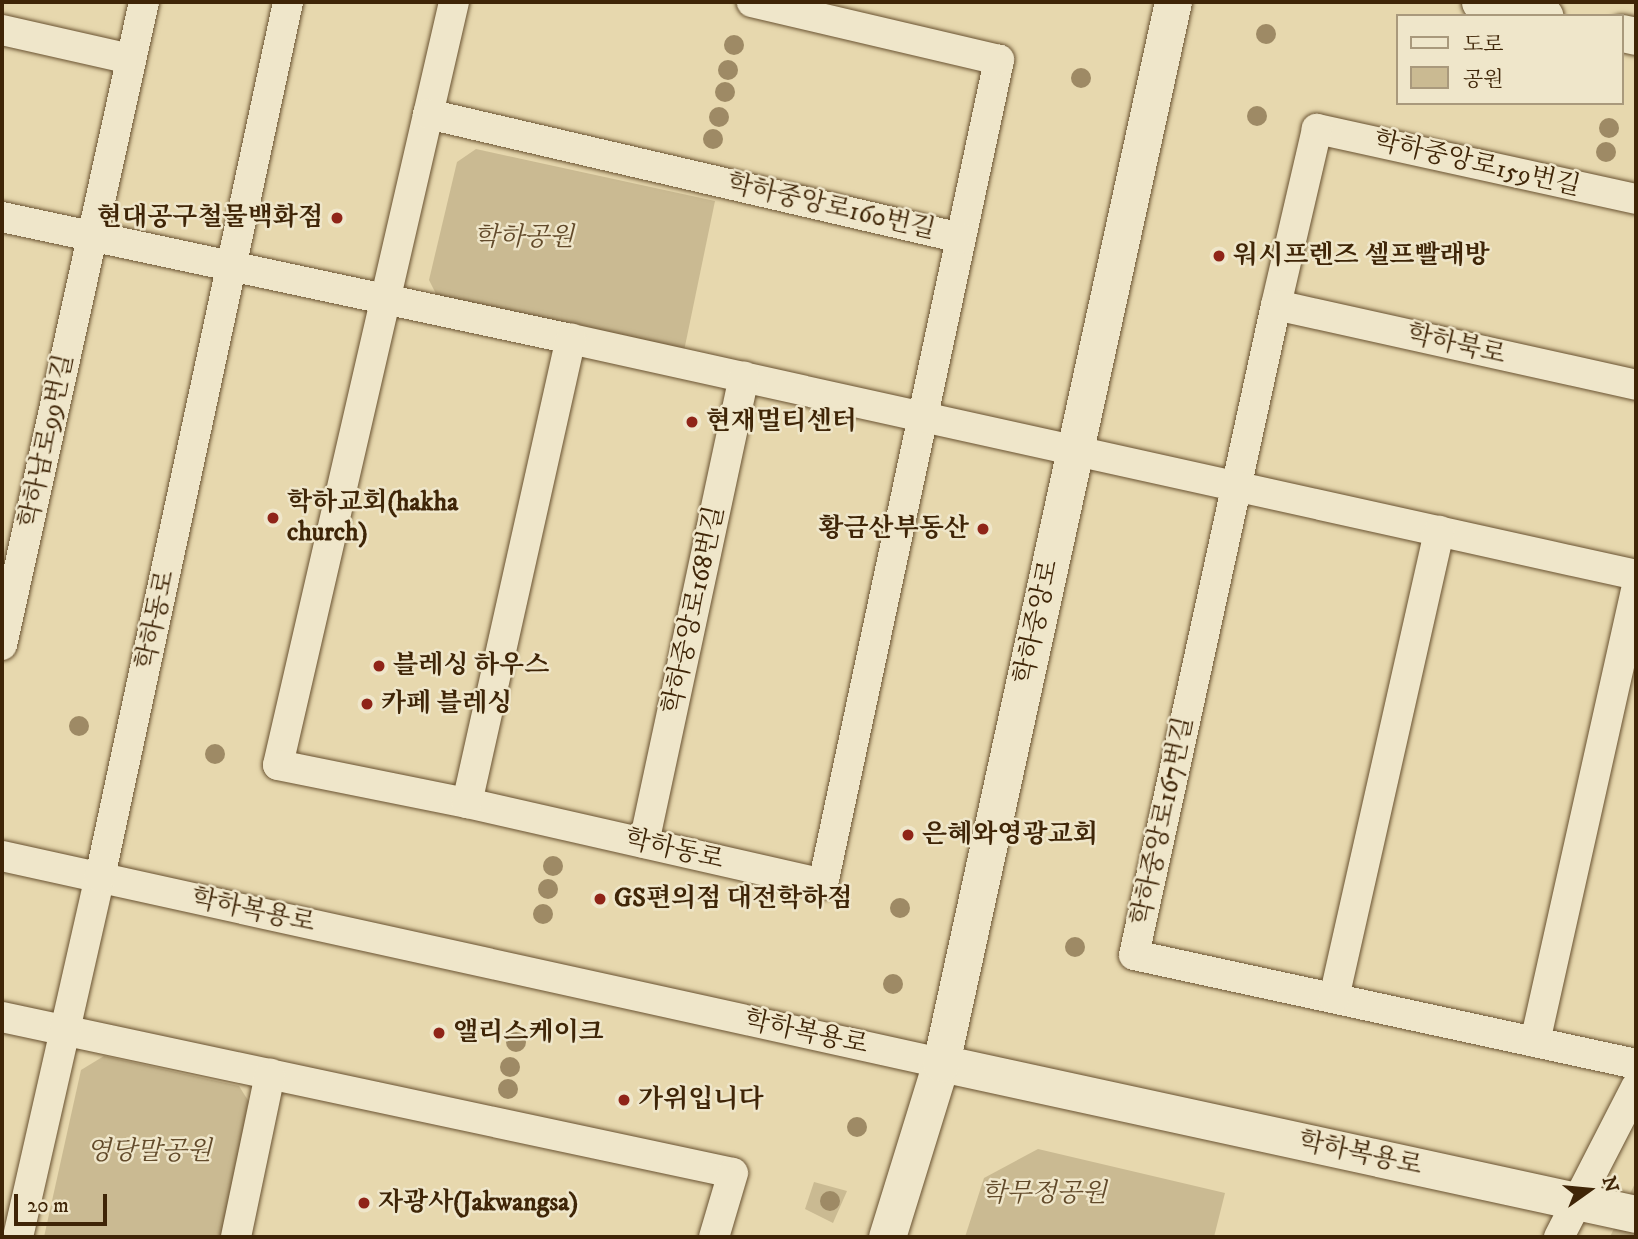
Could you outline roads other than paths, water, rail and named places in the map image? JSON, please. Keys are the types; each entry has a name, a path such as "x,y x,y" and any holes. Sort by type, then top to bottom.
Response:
{"street":[{"name":"학하남로99번길","path":"2,645 144,2"},
{"name":"학하동로","path":"18,1237 100,877 288,2"},
{"path":"383,299 454,2"},
{"name":"학하중앙로160번길","path":"428,114 961,238 999,60 752,2"},
{"name":"학하중앙로","path":"887,1237 941,1063 1173,2"},
{"path":"1480,2 1535,14"},
{"path":"2,30 131,59"},
{"name":"학하중앙로159번길","path":"1276,305 1317,129 1636,199"},
{"path":"2,217 571,339 1636,575"},
{"path":"923,417 961,238"},
{"name":"학하동로","path":"383,299 278,765 467,803 823,884 923,417"},
{"path":"1236,486 1276,305"},
{"name":"학하북로","path":"1276,305 1636,385"},
{"path":"467,803 571,339"},
{"name":"학하중앙로168번길","path":"644,843 744,377"},
{"name":"학하중앙로167번길","path":"1236,486 1134,955 1636,1065"},
{"path":"1334,998 1438,531"},
{"path":"1535,1042 1636,591"},
{"name":"학하복용로","path":"2,856 1609,1208"},
{"path":"2,1017 733,1173 714,1237"},
{"path":"236,1237 270,1074"},
{"path":"1559,1237 1609,1208 1636,1087"}],"place":[{"name":"현대공구철물백화점","path":"337,218"},
{"name":"워시프렌즈 셀프빨래방","path":"1219,256"},
{"name":"현재멀티센터","path":"692,422"},
{"name":"학하교회(hakha church)","path":"273,518"},
{"name":"황금산부동산","path":"983,529"},
{"name":"블레싱 하우스","path":"379,666"},
{"name":"카페 블레싱","path":"367,704"},
{"name":"은혜와영광교회","path":"908,835"},
{"name":"GS편의점 대전학하점","path":"600,899"},
{"name":"앨리스케이크","path":"439,1033"},
{"name":"가위입니다","path":"624,1100"},
{"name":"자광사(Jakwangsa)","path":"364,1203"}],"park label":[{"name":"학하공원","path":"524,238"},
{"name":"영당말공원","path":"149,1152"},
{"name":"학무정공원","path":"1044,1194"}]}
